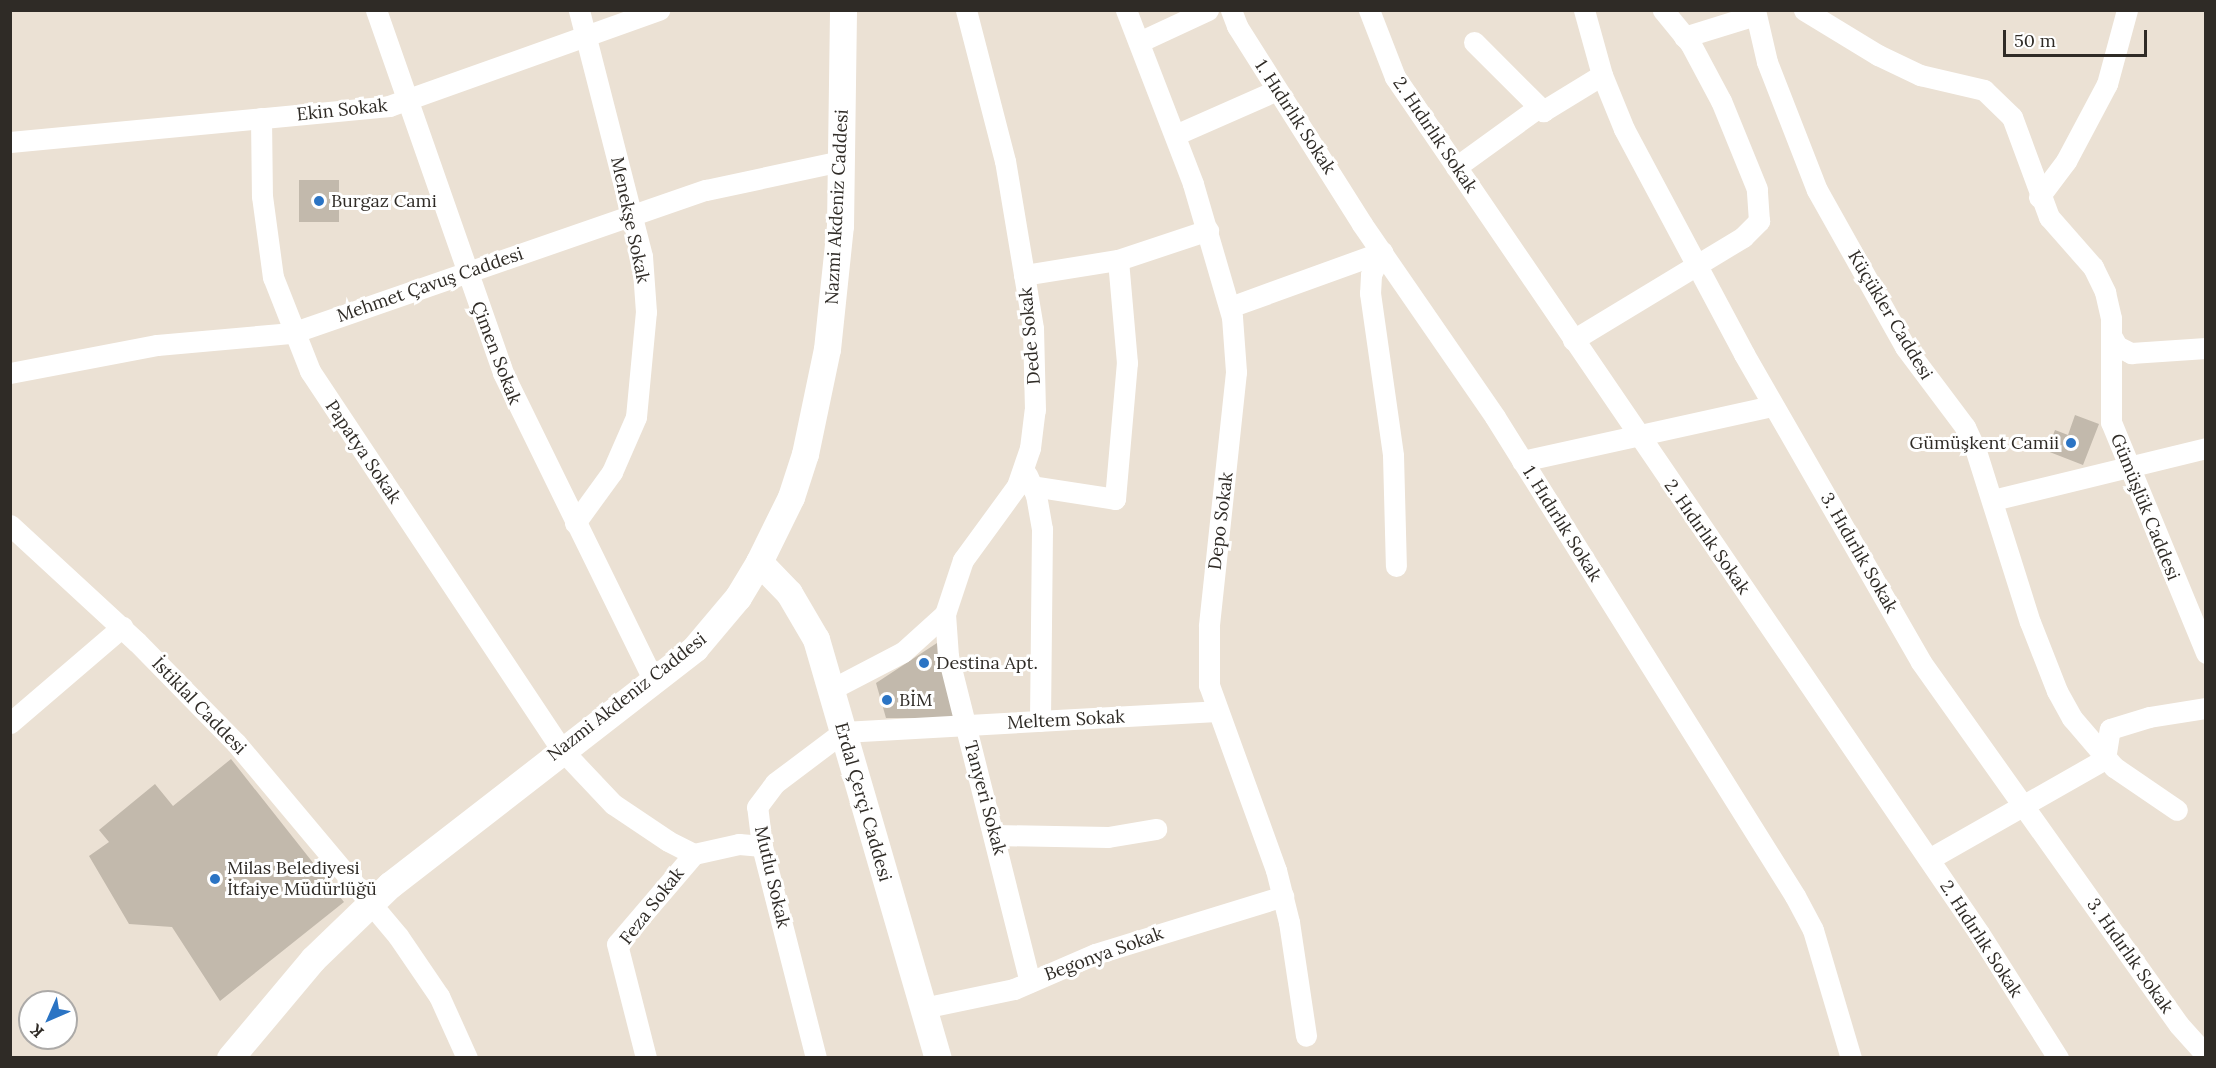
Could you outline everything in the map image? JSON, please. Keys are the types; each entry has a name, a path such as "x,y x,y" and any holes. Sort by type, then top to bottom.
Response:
{"street":[{"name":"Çimen Sokak","path":"376,10 465,272 524,422 653,679"},
{"name":"Menekşe Sokak","path":"574,523 612,472 638,409 645,349 645,282 632,216 579,10"},
{"name":"Ekin Sokak","path":"10,142 407,102 659,10"},
{"name":"Nazmi Akdeniz Caddesi","path":"230,1058 313,959 369,904 561,749 695,648 717,624 759,562 791,497 815,408 833,305 841,161 843,10"},
{"name":"Dede Sokak","path":"830,690 903,652 945,614 963,560 1028,478 1035,410 1036,366 1024,275 1005,161 966,10"},
{"name":"Depo Sokak","path":"1126,10 1175,135 1208,230 1230,307 1236,372 1207,662 1216,711 1283,896 1306,1036"},
{"path":"1139,42 1208,10"},
{"name":"1. Hıdırlık Sokak","path":"1231,10 1277,90 1382,252 1522,460 1807,917 1851,1058"},
{"name":"2. Hıdırlık Sokak","path":"1370,10 1395,77 1572,340 1929,859 2058,1058"},
{"name":"3. Hıdırlık Sokak","path":"1584,10 1602,75 1624,129 1773,406 1921,662 2179,1025 2205,1055"},
{"path":"1572,340 1755,228 1762,212 1751,171 1721,101 1684,37 1663,10"},
{"name":"Gümüşlük Caddesi","path":"1804,10 1878,55 1920,75 1973,86 1993,98 2018,128 2039,197 2057,230 2100,279 2109,305 2112,337 2111,422 2126,468 2205,653"},
{"path":"2039,197 2067,161 2107,84 2127,10"},
{"path":"1684,37 1755,13"},
{"name":"Küçükler Caddesi","path":"1755,13 1767,62 1816,190 1905,347 1965,427 1993,500 2045,664 2072,718 2105,759 2131,781 2177,810"},
{"path":"1474,42 1543,111 1602,75"},
{"path":"1175,135 1277,90"},
{"path":"1456,167 1539,107"},
{"name":"Papatya Sokak","path":"261,118 266,233 273,277 292,333 323,392 561,749"},
{"name":"Mehmet Çavuş Caddesi","path":"10,373 157,345 292,333 465,272 750,178 841,161"},
{"path":"1024,275 1118,260 1208,230"},
{"path":"1230,307 1382,252"},
{"path":"1382,252 1371,275 1370,293 1394,466 1396,566"},
{"path":"1040,721 1042,529 1028,478 1115,499 1127,363 1118,260"},
{"path":"2112,337 2117,346 2131,353 2205,348"},
{"path":"1522,460 1773,406"},
{"path":"1993,500 2205,448"},
{"name":"İstiklal Caddesi","path":"11,525 122,627 236,742 419,965 467,1058"},
{"name":"Erdal Çerçi Caddesi","path":"759,562 803,612 816,639 938,1058"},
{"name":"Tanyeri Sokak","path":"945,614 948,656 996,835 1030,982"},
{"path":"10,723 122,627"},
{"path":"1929,859 2105,759 2110,729 2149,717 2205,708"},
{"name":"Meltem Sokak","path":"843,732 1216,711"},
{"name":"Mutlu Sokak","path":"816,1058 762,846 757,807 775,783 843,732"},
{"name":"Feza Sokak","path":"561,749 590,784 613,804 668,841 694,854 618,944 646,1058"},
{"path":"996,835 1108,837 1156,829"},
{"path":"694,854 739,844 762,846"},
{"name":"Begonya Sokak","path":"923,1008 989,996 1139,939 1283,896"}],"building":[{"name":"Burgaz Cami","path":"299,180 339,180 339,222 299,222"},
{"name":"Gümüşkent Camii","path":"2075,415 2099,424 2083,465 2047,451 2055,430 2068,435"},
{"name":"Destina Apt.","path":"937,643 956,718 886,718 876,683"},
{"name":"Milas Belediyesi İtfaiye Müdürlüğü","path":"231,759 344,902 220,1001 172,927 129,924 89,856 109,842 99,830 155,784 173,806"}],"place":[{"name":"Burgaz Cami","path":"319,201"},
{"name":"Gümüşkent Camii","path":"2071,443"},
{"name":"Destina Apt.","path":"924,663"},
{"name":"BİM","path":"887,700"},
{"name":"Milas Belediyesi İtfaiye Müdürlüğü","path":"215,879"}]}
